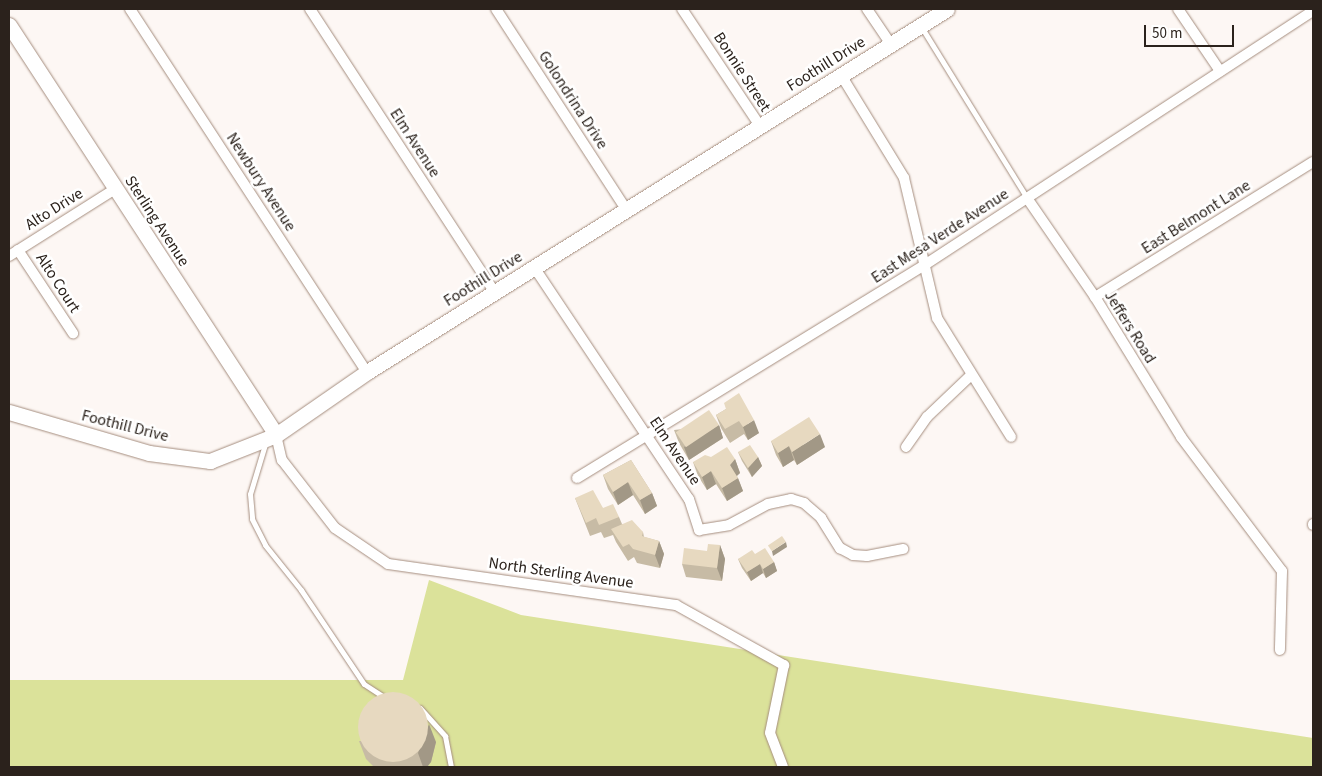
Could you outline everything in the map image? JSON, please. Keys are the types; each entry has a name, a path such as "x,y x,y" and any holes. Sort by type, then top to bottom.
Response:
{"street":[{"name":"Newbury Avenue","path":"130,9 367,372"},
{"name":"Elm Avenue","path":"310,9 495,293"},
{"name":"Golondrina Drive","path":"496,9 624,208"},
{"name":"Bonnie Street","path":"682,9 760,126"},
{"path":"867,9 890,43"},
{"name":"Foothill Drive","path":"9,412 149,453 210,460 272,436 367,372 495,293 624,208 760,126 946,9"},
{"path":"1178,9 1220,71"},
{"name":"East Mesa Verde Avenue","path":"577,478 647,437 923,266 1313,11"},
{"name":"Sterling Avenue","path":"9,25 272,436"},
{"path":"841,75 904,178 923,266 937,318 970,376 1011,438"},
{"name":"East Belmont Lane","path":"1094,297 1313,162"},
{"name":"Alto Drive","path":"9,256 115,189"},
{"name":"Jeffers Road","path":"1027,198 1094,297 1180,437 1282,571 1280,650"},
{"name":"Alto Court","path":"18,250 73,333"},
{"name":"Elm Avenue","path":"534,267 689,499 699,530 730,525 768,504 791,498 804,503 821,518 840,548 853,555 867,556 904,549"},
{"path":"906,447 927,417 970,376"},
{"name":"North Sterling Avenue","path":"272,436 282,460 335,528 388,564 676,605 784,665 770,733 783,767"}],"lane":[{"name":"Jeffers Road","path":"920,26 1027,198"},
{"path":"272,436 250,494 252,519 265,545 301,590 364,684 377,695 396,700"},
{"path":"415,705 434,719 446,736 451,767"}],"green space":[{"path":"429,580 521,615 1313,738 1313,767 9,767 9,680 403,680"}],"building":[{"path":"739,393 754,420 743,427 739,421 725,429 716,415 726,409 724,403"},
{"path":"709,410 719,425 686,447 676,432"},
{"path":"809,417 820,434 792,452 789,446 778,453 771,441"},
{"path":"750,445 758,457 748,468 738,452"},
{"path":"727,447 735,459 730,465 738,478 722,488 711,471 702,477 693,462 705,455 711,457"},
{"path":"631,460 652,493 640,500 628,482 613,492 603,475"},
{"path":"593,490 603,508 613,504 619,517 599,525 596,518 586,523 575,498"},
{"path":"632,520 643,532 642,536 659,541 655,555 633,549 629,544 623,547 611,529"},
{"path":"782,536 786,542 772,551 768,546"},
{"path":"708,544 720,545 717,568 682,564 684,548 707,551"},
{"path":"765,548 774,562 763,569 760,564 747,572 738,559 752,550 755,554"},
{"path":"400,692 413,698 422,707 426,713 428,727 426,741 418,752 407,760 386,762 379,760 368,752 360,741 358,720 360,713 368,702 379,694"}]}
